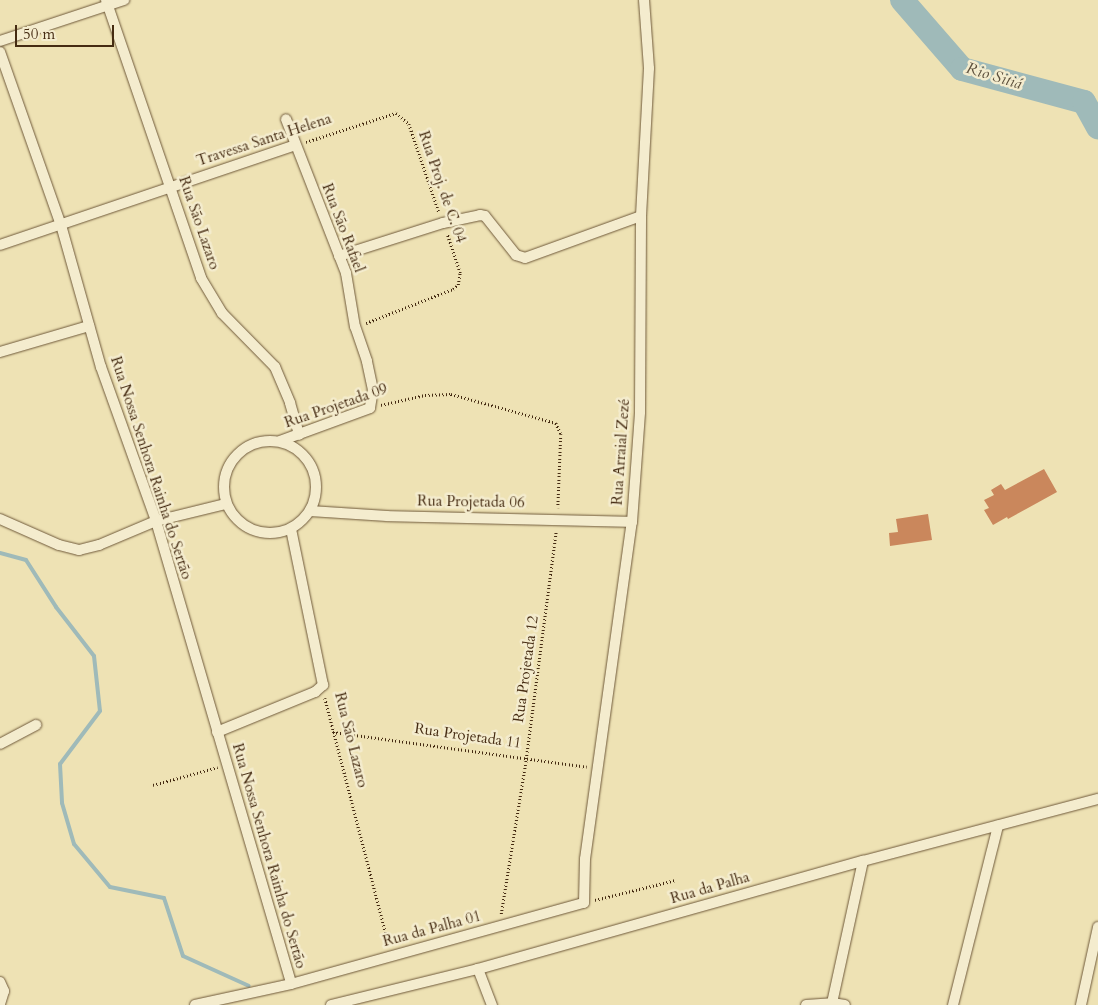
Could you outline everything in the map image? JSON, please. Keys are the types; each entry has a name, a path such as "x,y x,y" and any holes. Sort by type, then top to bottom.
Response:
{"street":[{"path":"0,41 106,3 124,0"},
{"name":"Rua Arraial Zezé","path":"584,903 585,859 632,522 640,412 641,216 649,68 644,0"},
{"name":"Rua São Lazaro","path":"106,3 201,278 210,295 230,322 275,367 290,403 299,434"},
{"name":"Rua Nossa Senhora Rainha do Sertão","path":"0,52 61,225 101,367 156,521 291,984"},
{"name":"Rua São Rafael","path":"286,119 340,256 348,283 355,327 372,380 373,399 370,408"},
{"name":"Travessa Santa Helena","path":"0,245 295,145"},
{"path":"340,256 443,222 483,215 516,255 525,258 641,216"},
{"path":"0,352 90,326"},
{"name":"Rua Projetada 09","path":"280,441 370,408"},
{"path":"280,441 302,454 315,475 315,500 302,522 291,529 279,533 263,533 248,528 236,518 226,504 225,478 230,466 238,455 258,443 280,441"},
{"path":"0,519 59,545 79,550 99,545 156,521 226,504"},
{"name":"Rua Projetada 06","path":"310,511 387,516 632,522"},
{"name":"Rua São Lazaro","path":"291,529 322,685"},
{"path":"217,732 315,692 322,685"},
{"path":"0,744 36,725"},
{"name":"Rua da Palha","path":"331,1005 478,969 862,861 1098,799"},
{"path":"953,1005 998,826"},
{"path":"832,1003 862,861"},
{"name":"Rua da Palha 01","path":"195,1005 291,984 584,903"},
{"path":"1081,1005 1098,927"},
{"path":"478,969 492,1005"},
{"path":"0,982 4,991 0,1004"},
{"path":"806,1005 832,1003 845,1005"}],"path":[{"name":"Travessa Santa Helena","path":"295,145 396,113"},
{"name":"Rua Proj. de C. 04","path":"355,327 453,290 461,280 409,124 396,113"},
{"name":"Rua Projetada 09","path":"370,408 425,395 451,394 548,420"},
{"name":"Rua Projetada 12","path":"499,926 526,759 558,519 561,434 556,424 548,420"},
{"name":"Rua São Lazaro","path":"322,685 332,732 392,956"},
{"name":"Rua Projetada 11","path":"332,732 599,768"},
{"path":"153,785 226,764"},
{"path":"584,903 676,880"}],"building":[{"path":"1044,469 1057,492 1008,519 1007,517 993,525 984,510 989,508 984,500 994,495 991,490 1001,484 1005,490"},
{"path":"928,514 932,540 890,546 889,533 898,532 896,519"}],"waterway":[{"name":"Rio Sitiá","path":"902,0 962,69 1084,102 1098,127"},
{"path":"0,553 26,560 56,607 94,656 100,711 60,764 62,803 74,844 110,887 164,898 183,956 249,986"}]}
